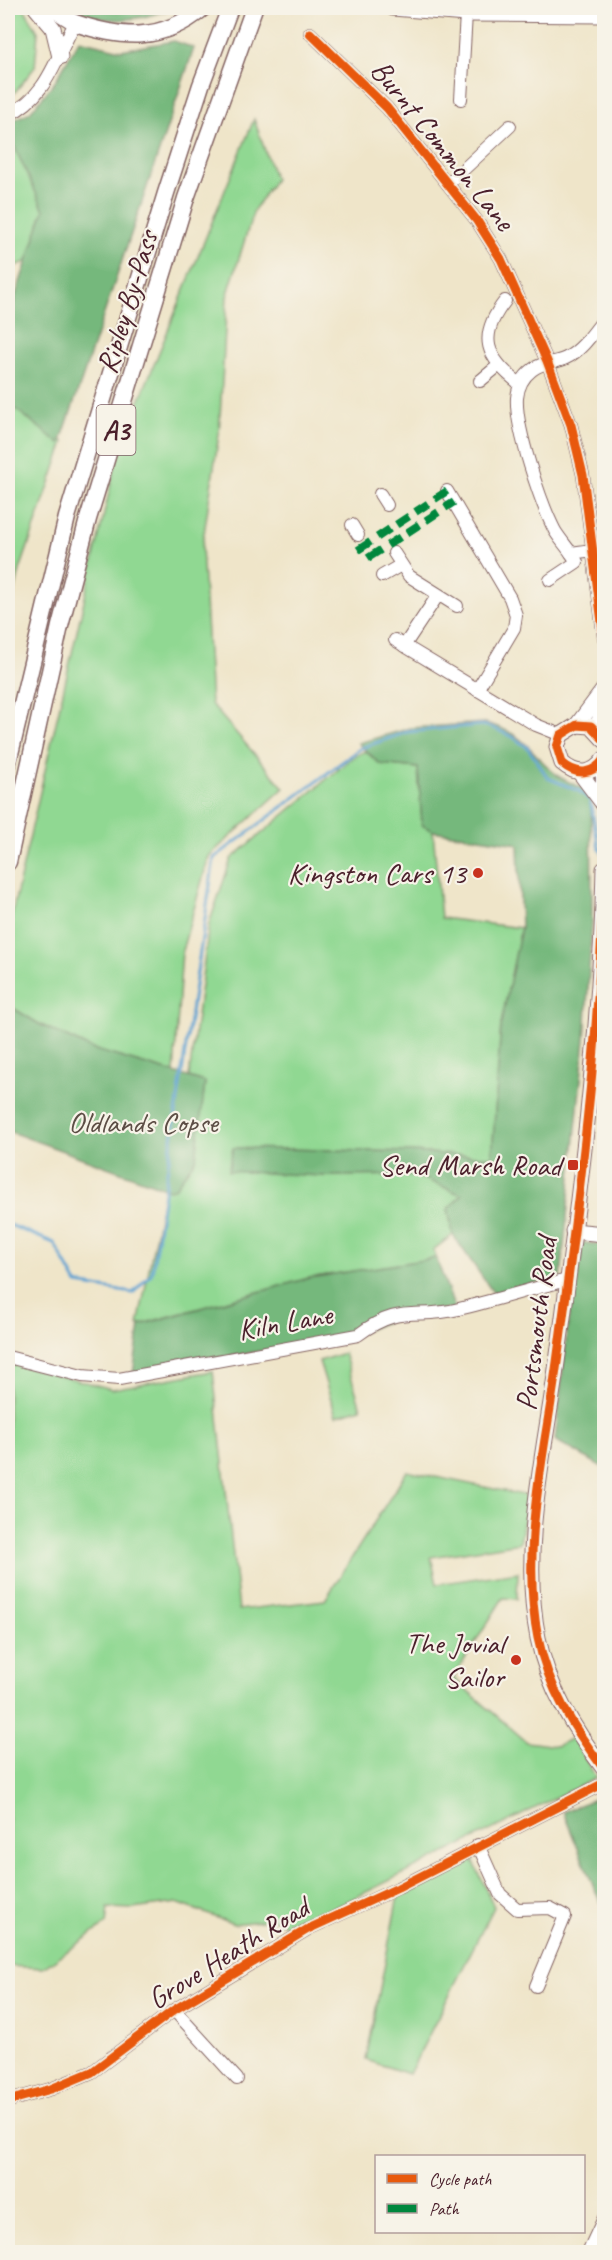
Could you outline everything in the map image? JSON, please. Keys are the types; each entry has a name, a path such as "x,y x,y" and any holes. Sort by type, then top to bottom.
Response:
{"highway":[{"path":"75,24 114,35 152,33 186,21 203,8"},
{"name":"Ripley By-Pass","path":"8,762 67,517 201,85 230,8"},
{"name":"Ripley By-Pass","path":"8,862 60,626 88,519 190,188 254,8"}],"main road":[{"path":"36,8 53,28 60,57"},
{"path":"51,8 61,17 75,24"},
{"path":"393,8 466,14 604,15"},
{"path":"604,689 577,725 559,741 562,763 580,772 604,804"},
{"path":"577,725 585,724 601,735 604,702"},
{"path":"580,772 593,770 604,760"},
{"path":"604,760 604,804"},
{"name":"Portsmouth Road","path":"604,869 599,982 573,1231 534,1535 533,1605 538,1640 553,1687 568,1718 604,1769"},
{"path":"573,1231 604,1234"}],"street":[{"path":"461,99 466,14"},
{"path":"8,116 37,94 47,82 75,24"},
{"name":"Burnt Common Lane","path":"310,33 387,108 477,221 501,259 547,361 578,451 603,616 604,638"},
{"path":"448,184 510,126"},
{"path":"505,301 490,324 487,338 498,366 520,384"},
{"path":"550,580 577,562 556,532 528,453 517,406 520,384 531,370 547,361 565,359 581,348 604,319"},
{"path":"480,381 498,366"},
{"path":"447,491 510,598 516,615 514,628 477,690"},
{"path":"380,494 387,505"},
{"path":"571,553 593,550"},
{"path":"394,553 409,576 457,606"},
{"path":"382,576 401,565"},
{"path":"438,595 399,643 559,741"},
{"name":"Kiln Lane","path":"8,1357 82,1376 119,1378 358,1335 383,1319 397,1314 456,1310 567,1280"},
{"name":"Grove Heath Road","path":"8,2101 51,2089 92,2072 174,2010 308,1929 398,1888 478,1845 604,1783"},
{"path":"478,1845 500,1894 517,1909 550,1908 565,1916 536,1986"},
{"path":"174,2010 237,2079"},
{"path":"591,2252 604,2218"}],"green space":[{"path":"8,8 24,8 38,32 35,67 8,101"},
{"path":"73,8 174,8 149,16 110,20 85,14"},
{"path":"79,40 121,50 174,41 194,48 60,444 8,403 8,332 16,294 44,210 8,133 8,123 30,112 54,83"},
{"path":"254,119 275,179 254,210 227,297 219,434 202,547 211,704 284,788 209,856 182,951 174,1073 92,1049 39,1024 8,1005 8,931 118,453"},
{"path":"8,133 44,210 29,261 9,268"},
{"path":"16,294 8,332 8,296"},
{"path":"8,402 64,442 20,570 8,620"},
{"path":"485,723 516,736 557,775 591,792 592,920 585,1039 561,1276 494,1294 453,1235 448,1209 462,1195 416,1175 322,1176 228,1171 233,1148 411,1152 492,1157 501,1024 521,928 518,844 433,831 422,825 418,768 380,764 358,743 411,728"},
{"path":"365,751 380,764 418,768 422,825 433,831 441,918 521,928 501,1024 492,1157 411,1152 233,1148 322,1176 416,1175 462,1195 448,1210 453,1235 433,1250 436,1258 309,1278 138,1325 165,1188 175,1188 196,1158 205,1082 189,1077 209,924 231,859 352,758"},
{"name":"Oldlands Copse","path":"8,1005 39,1024 92,1049 205,1082 196,1158 175,1188 170,1190 8,1131"},
{"path":"577,1242 604,1245 604,1468 555,1440"},
{"path":"436,1258 455,1309 412,1311 357,1334 133,1374 140,1325 309,1278"},
{"path":"344,1353 361,1408 336,1416 319,1361"},
{"path":"8,1362 112,1389 213,1371 239,1610 325,1600 407,1471 528,1496 520,1543 431,1557 437,1584 518,1572 517,1599 503,1598 453,1678 527,1742 556,1746 573,1738 596,1778 292,1929 274,1919 234,1924 177,1903 133,1909 108,1908 106,1924 43,1968 8,1966"},
{"path":"604,1795 604,1904 600,1902 563,1812"},
{"path":"473,1860 494,1907 409,2074 366,2060 398,1896"}],"waterway":[{"path":"8,1227 10,1225 54,1243 77,1284 133,1293 152,1273 214,858 361,748 407,732 482,725 491,727 513,737 528,748 548,778 579,791 590,800 599,847 604,855"}],"marked path":[{"path":"358,550 447,491"},
{"path":"368,558 454,502"}],"cycle path":[{"path":"310,33 387,108 477,221 501,259 547,361 571,425 583,475 604,638"},
{"path":"604,740 591,726 577,725 561,735 557,747 562,763 579,772 590,771 604,759"},
{"path":"604,869 602,931 588,1116 557,1362 536,1500 532,1569 533,1604 538,1638 548,1674 582,1739 604,1769"},
{"path":"8,2101 51,2089 92,2072 174,2010 308,1929 398,1888 604,1783"}],"place":[{"name":"Kingston Cars 13","path":"478,873"},
{"name":"Send Marsh Road","path":"573,1165"},
{"name":"The Jovial Sailor","path":"516,1660"}]}
